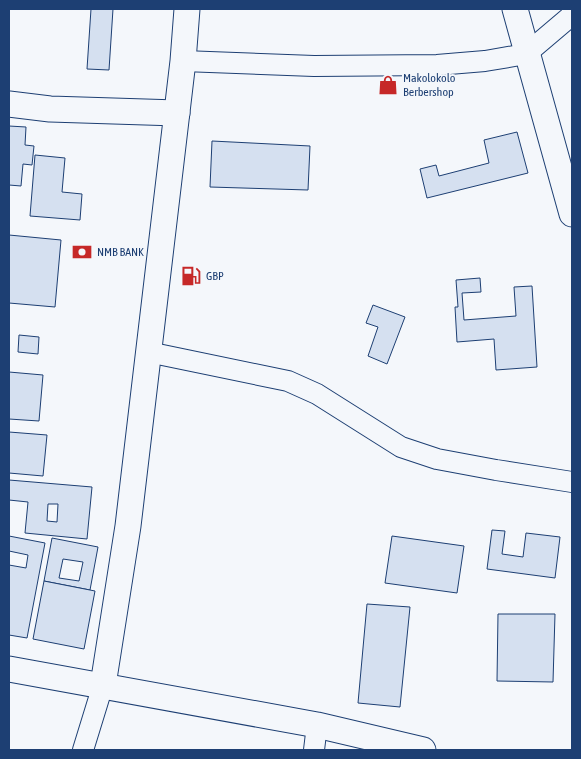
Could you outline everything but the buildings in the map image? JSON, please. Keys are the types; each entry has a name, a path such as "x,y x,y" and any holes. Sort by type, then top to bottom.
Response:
{"street":[{"path":"83,750 103,685 128,526 183,61 187,9"},
{"path":"515,9 572,214"},
{"path":"183,61 314,66 437,65 485,61 526,54 572,15"},
{"path":"9,104 50,109 177,113"},
{"path":"148,352 288,381 317,394 361,424 401,447 437,459 572,482"},
{"path":"9,669 317,725 423,750"},
{"path":"314,750 317,725"}],"place":[{"name":"Makolokolo Berbershop","path":"388,85"},
{"name":"NMB BANK","path":"82,252"},
{"name":"GBP","path":"191,276"}]}
